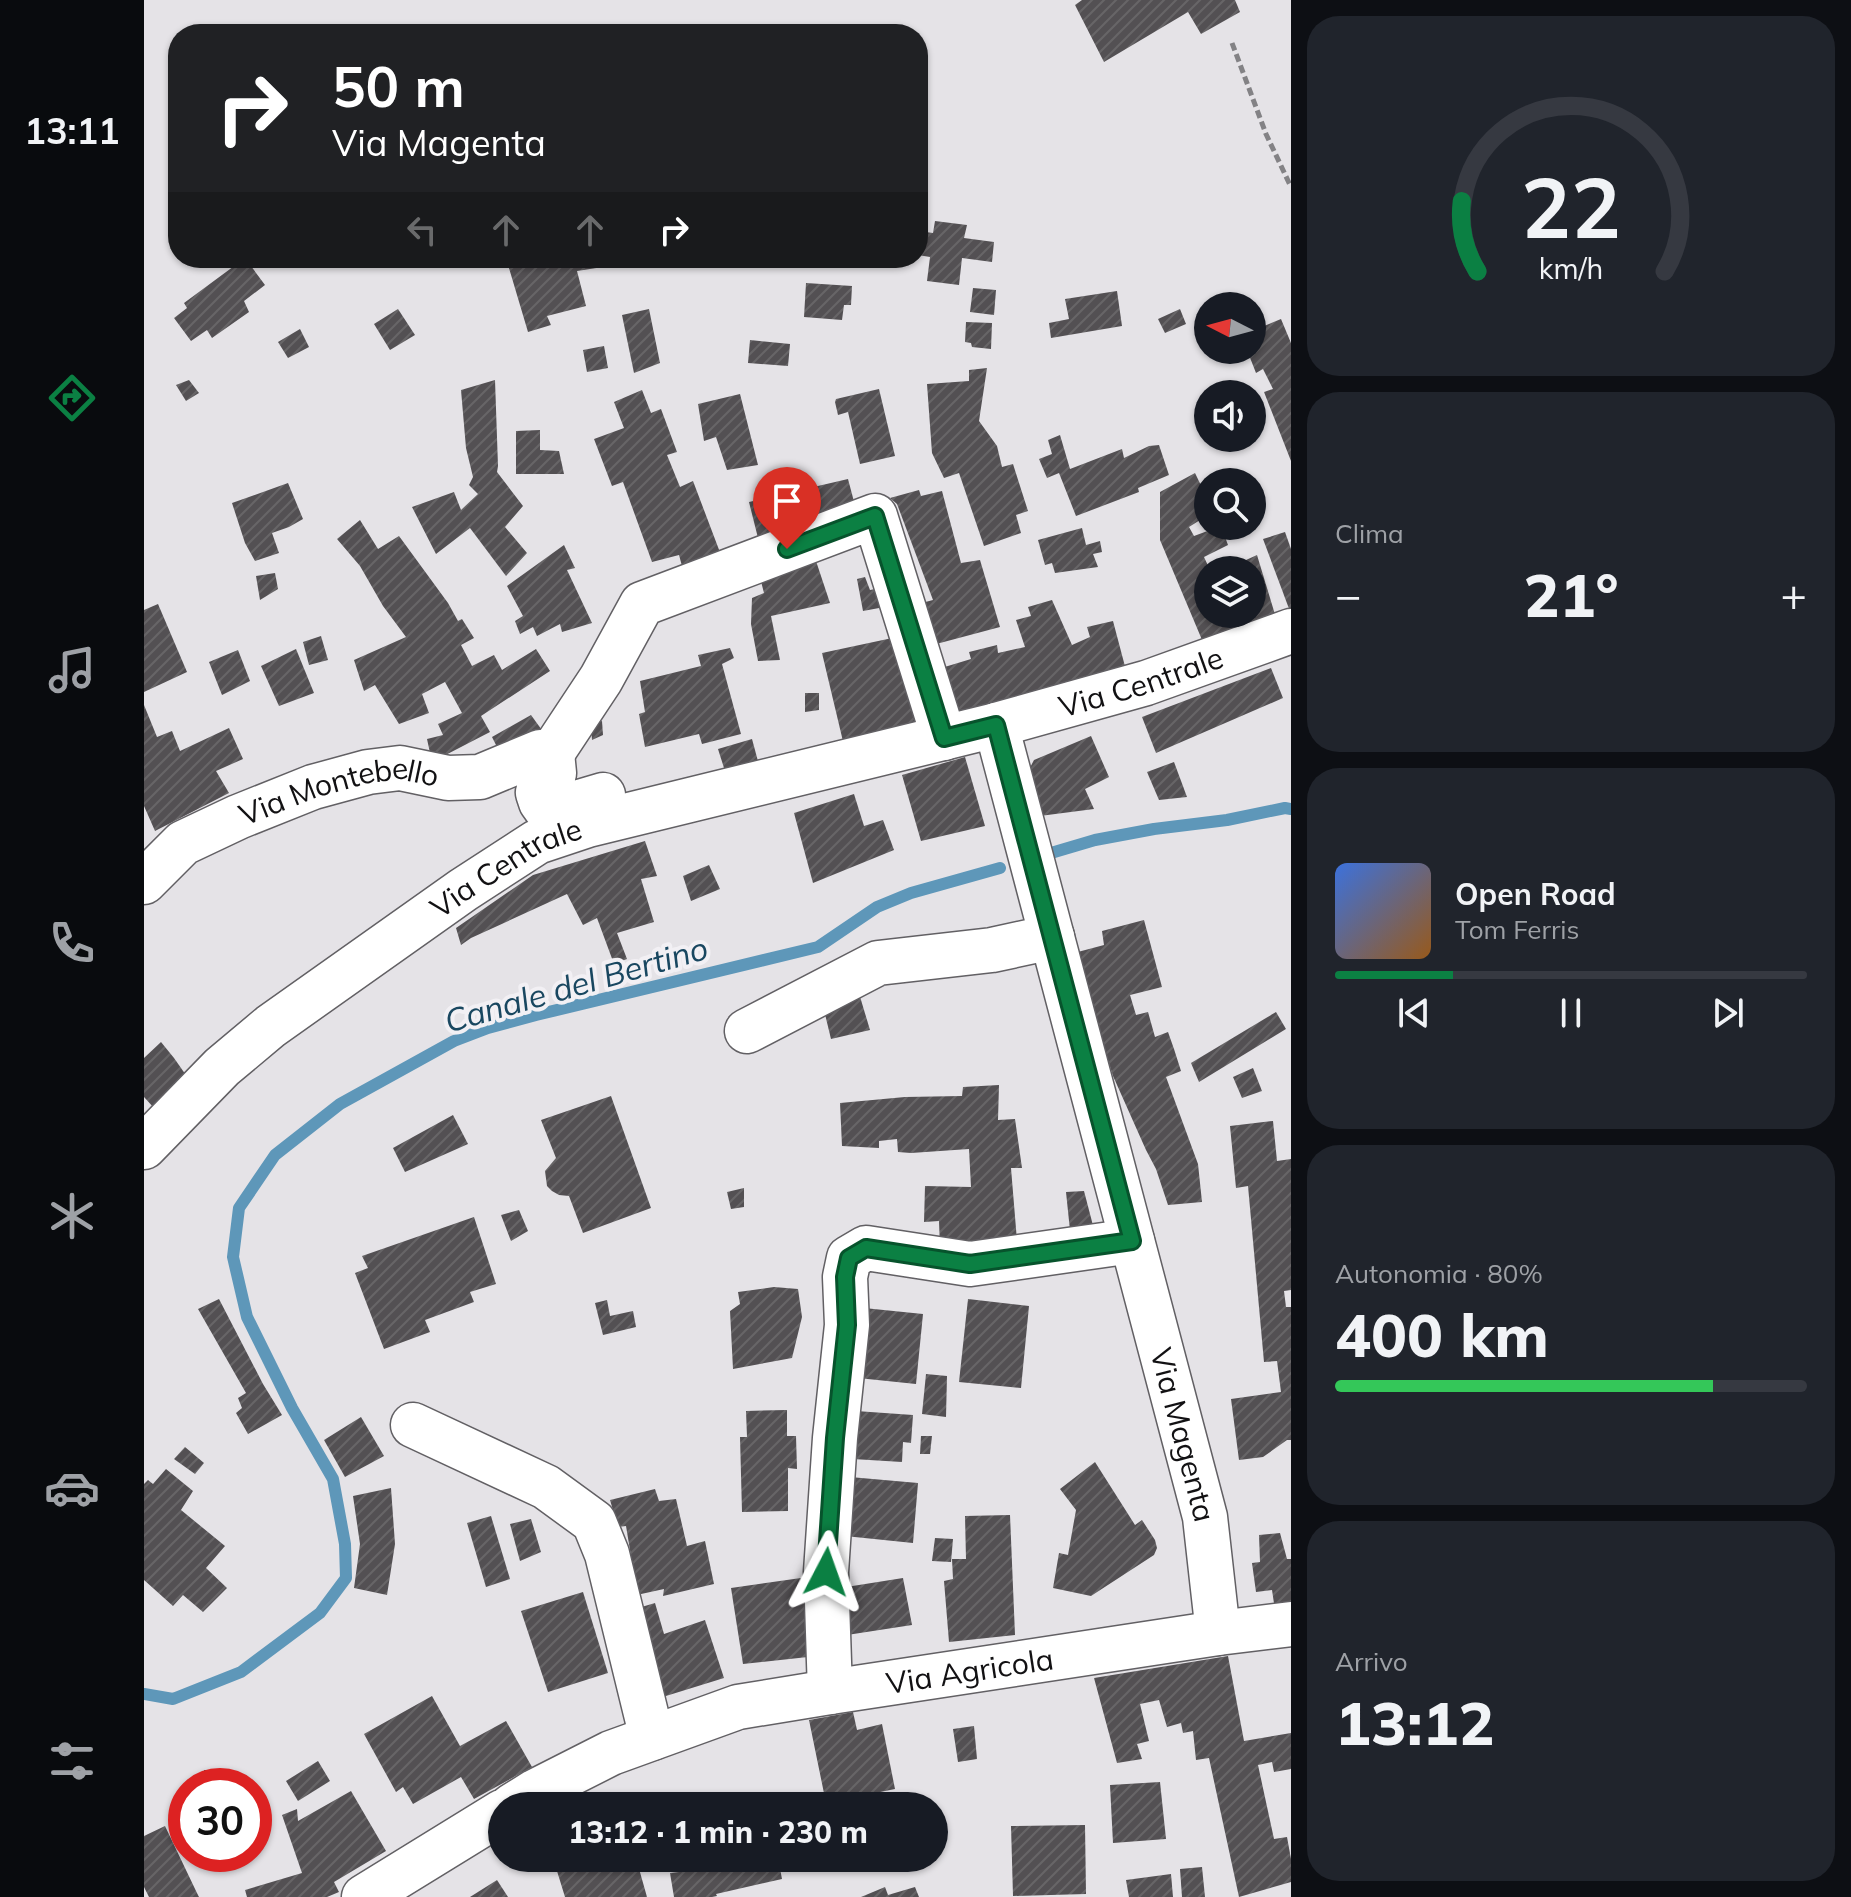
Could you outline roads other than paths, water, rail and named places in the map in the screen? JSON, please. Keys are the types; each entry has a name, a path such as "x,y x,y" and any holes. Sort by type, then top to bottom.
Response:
{"street":[{"path":"749,784 716,776 670,776 546,809 538,793 554,773 552,753 601,679 642,604 875,516 944,738"},
{"name":"Via Centrale","path":"144,1147 222,1067 271,1026 463,890 537,842 588,825 996,725 1146,683 1291,631"},
{"name":"Via Magenta","path":"996,725 1205,1517 1218,1633"},
{"name":"Via Montebello","path":"144,882 183,843 313,787 368,772 400,768 448,778 480,777 540,752 552,753"},
{"path":"747,1031 878,963 992,950 1048,924"},
{"path":"830,1692 826,1572 847,1325 845,1277 849,1258 866,1248 970,1264 1132,1241"},
{"path":"413,1425 546,1487 594,1522 607,1554 652,1738"},
{"name":"Via Agricola","path":"534,1792 611,1753 738,1707 1291,1624"},
{"path":"364,1897 488,1821"}],"waterway":[{"name":"Canale del Bertino","path":"1051,853 1095,840 1154,829 1291,809"},
{"name":"Canale del Bertino","path":"144,1694 173,1699 241,1672 320,1613 346,1578 345,1544 333,1479 292,1408 247,1317 233,1257 239,1208 275,1155 340,1104 454,1041 536,1015 818,947 877,907 911,893 1000,868"}]}
